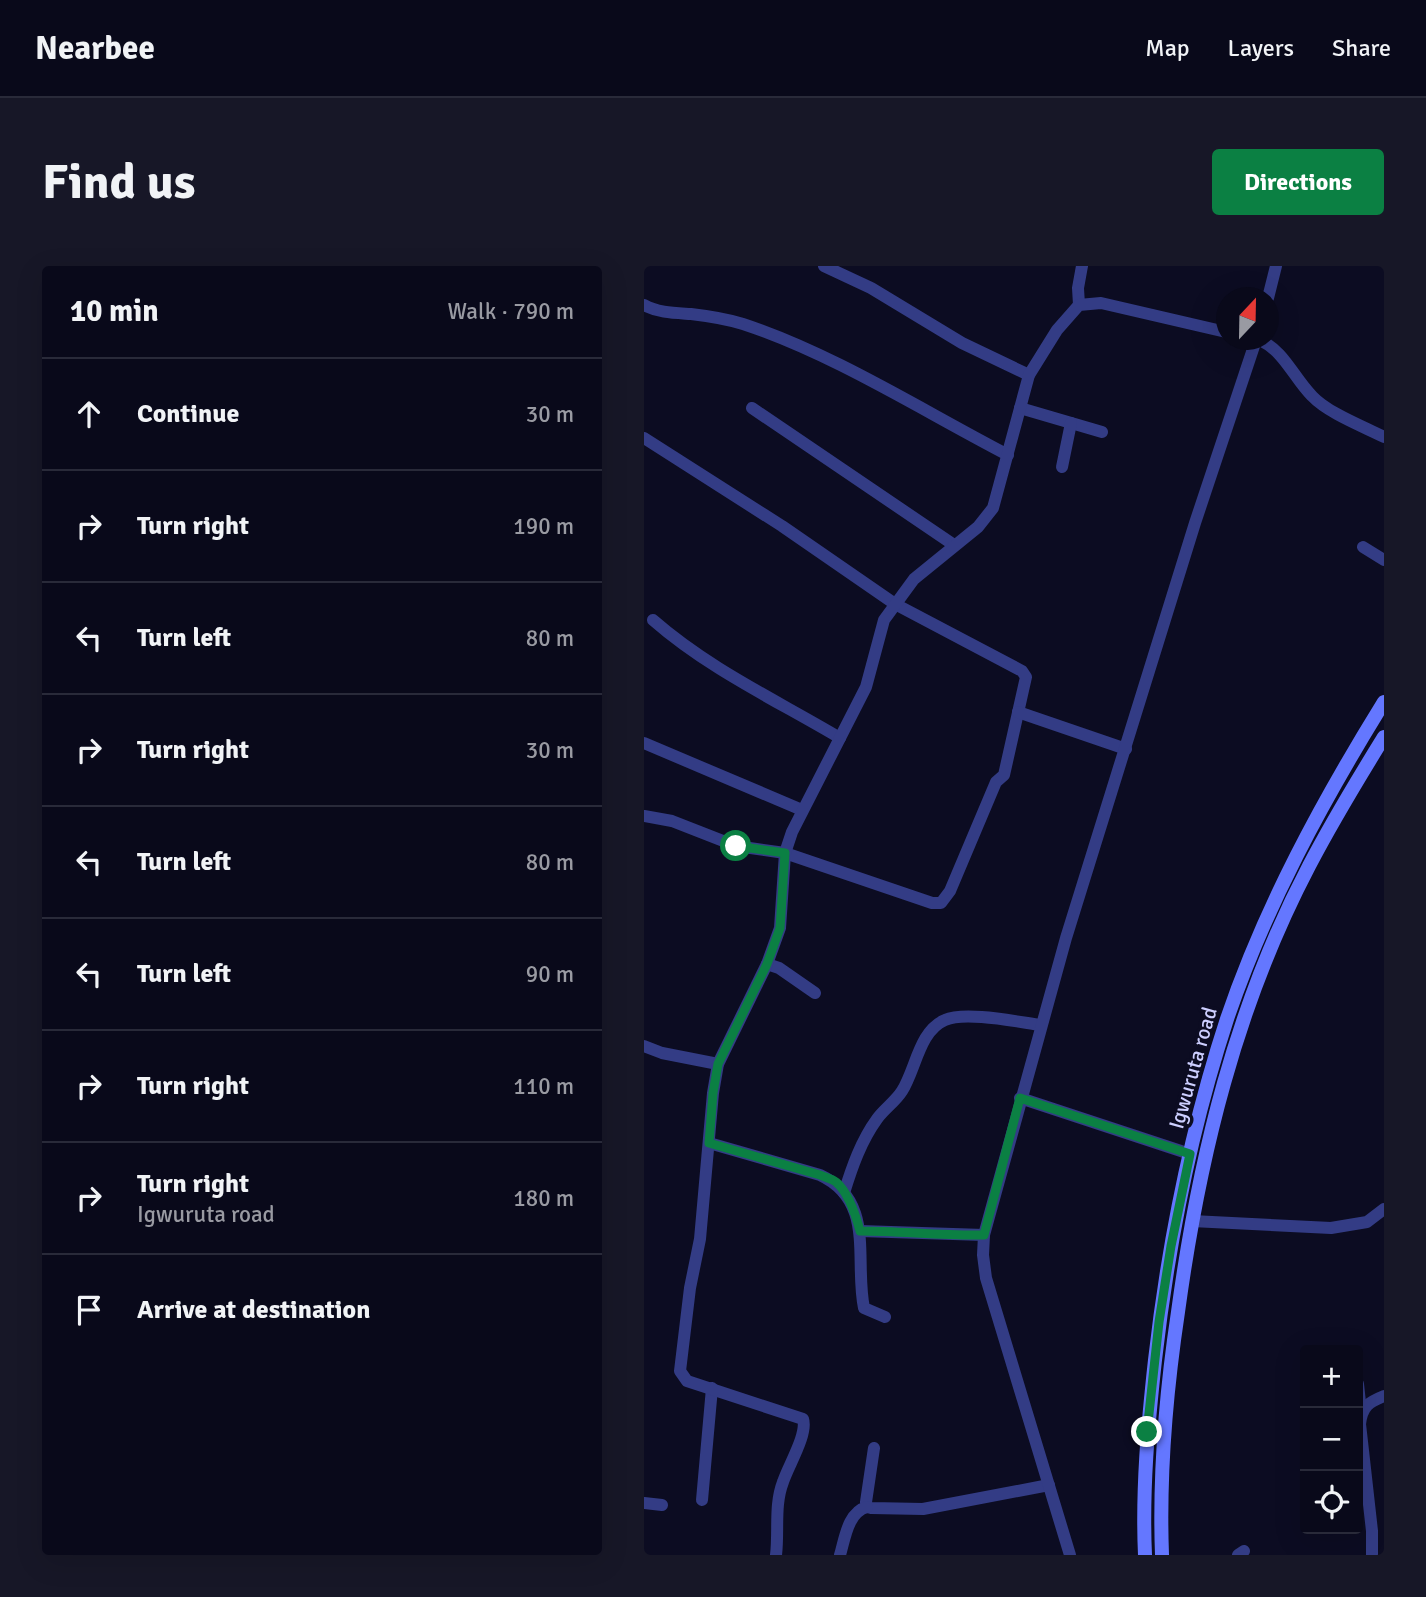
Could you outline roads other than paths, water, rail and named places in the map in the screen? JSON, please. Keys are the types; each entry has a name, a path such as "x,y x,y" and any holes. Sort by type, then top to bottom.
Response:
{"main road":[{"path":"1384,702 1358,744 1374,753 1384,737"},
{"name":"Igwuruta road","path":"1144,1555 1147,1432 1159,1322 1190,1154 1227,1020 1252,954 1292,864 1358,744"},
{"name":"Igwuruta road","path":"1162,1555 1164,1433 1169,1374 1192,1221 1218,1097 1238,1032 1263,967 1308,867 1374,753"}],"street":[{"path":"824,266 871,288 962,342 1029,375"},
{"path":"1079,305 1078,288 1082,266"},
{"path":"1271,287 1276,266"},
{"path":"776,1555 780,1493 805,1423 803,1419 687,1381 680,1371 699,1239 718,1064 767,964 780,928 785,853 802,810 866,687 884,620 914,579 978,527 993,508 1029,375 1056,330 1079,305 1101,303 1216,329"},
{"path":"644,305 670,313 732,321 768,334 814,353 1008,455"},
{"path":"1070,1555 986,1278 984,1235 1041,1025 1195,523 1255,350"},
{"path":"1273,350 1313,398 1384,437"},
{"path":"752,408 954,545"},
{"path":"1020,408 1102,432"},
{"path":"1062,467 1071,423"},
{"path":"644,438 895,604 1022,671 1026,677 1004,775 996,782 950,891 941,903 932,903 785,853 736,846 672,821 644,816"},
{"path":"1363,547 1384,560"},
{"path":"653,620 681,644 756,692 840,738"},
{"path":"1018,712 1126,749"},
{"path":"644,743 802,810"},
{"path":"767,964 779,968 815,993"},
{"path":"844,1192 864,1141 877,1119 902,1091 929,1033 942,1021 954,1017 974,1017 1041,1025"},
{"path":"644,1046 662,1053 718,1064"},
{"path":"1020,1098 1190,1154"},
{"path":"709,1143 836,1182 856,1216 860,1231 864,1308 885,1317"},
{"path":"1192,1221 1331,1228 1367,1222 1384,1209"},
{"path":"860,1231 984,1235"},
{"path":"702,1500 712,1388"},
{"path":"1363,1410 1369,1402 1384,1395"},
{"path":"867,1507 874,1448"},
{"path":"1363,1450 1372,1555"},
{"path":"840,1555 851,1519 861,1508 923,1508 1049,1485"},
{"path":"644,1503 662,1505"}]}
